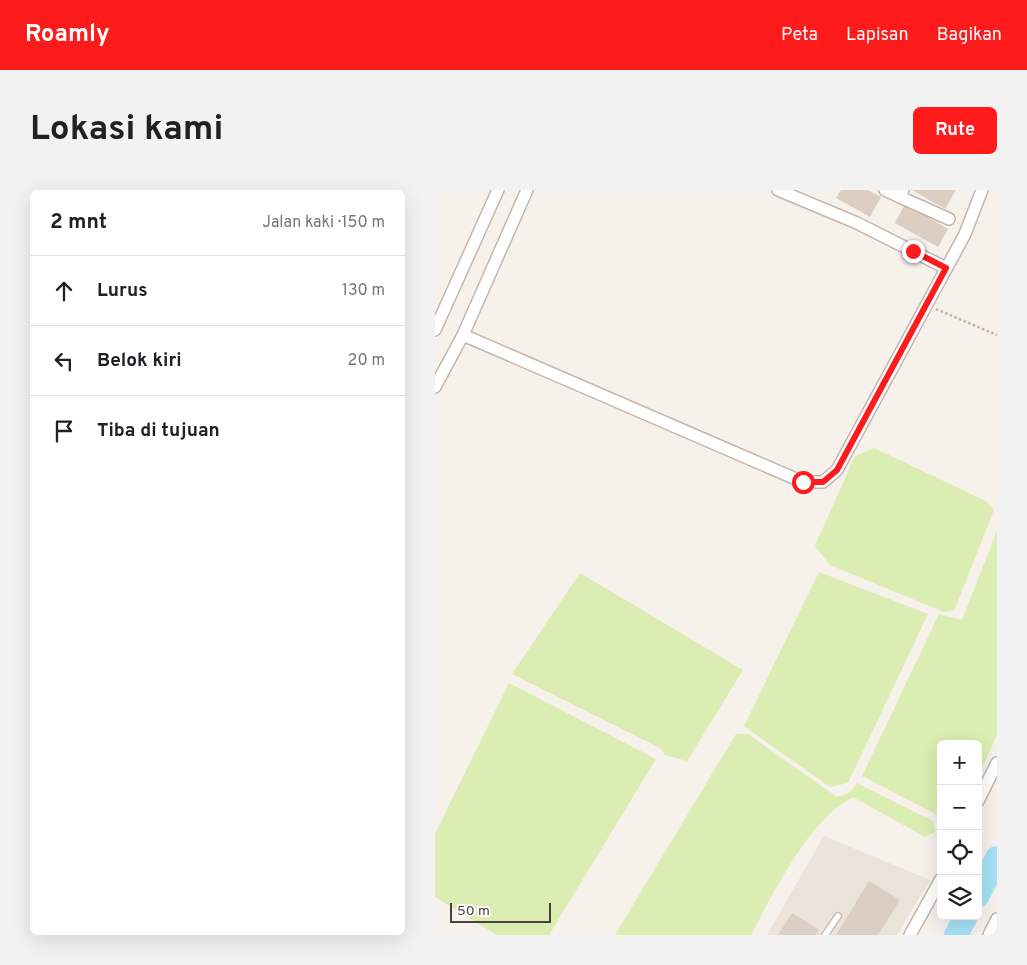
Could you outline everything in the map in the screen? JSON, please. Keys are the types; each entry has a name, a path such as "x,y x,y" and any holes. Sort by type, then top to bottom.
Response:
{"street":[{"path":"435,330 498,190"},
{"path":"435,387 463,335 527,190"},
{"path":"779,190 857,223 946,268"},
{"path":"885,190 902,194 949,219"},
{"path":"463,335 803,482 823,482 837,470 965,234 982,190"},
{"path":"982,794 997,763"},
{"path":"910,935 937,886"},
{"path":"989,935 997,920"}],"lane":[{"path":"825,935 838,916"}],"path":[{"path":"926,304 997,334"}],"shaded area":[{"path":"824,836 930,880 897,935 767,935"}],"green space":[{"path":"874,448 986,501 994,510 954,611 944,612 830,565 815,546 855,456"},
{"path":"997,531 997,735 982,768 982,740 937,740 937,815 862,776 939,614 962,620"},
{"path":"819,572 928,614 848,783 830,787 744,726"},
{"path":"580,573 743,670 687,761 665,755 660,748 512,674"},
{"path":"509,683 656,759 549,935 497,935 435,897 435,834"},
{"path":"736,734 748,734 837,797 849,793 857,783 933,821 935,832 925,837 853,797 837,807 807,839 782,878 751,935 615,935"}],"building":[{"path":"841,190 868,190 881,197 870,217 836,198"},
{"path":"912,190 956,190 945,209"},
{"path":"905,204 948,229 938,247 895,223"},
{"path":"869,881 900,900 878,935 836,935"},
{"path":"792,913 819,930 816,935 778,935"}],"waterway":[{"path":"982,887 997,858"},
{"path":"956,935 964,920"}],"route":[{"path":"803,482 823,482 837,470 946,268 913,251"}]}
